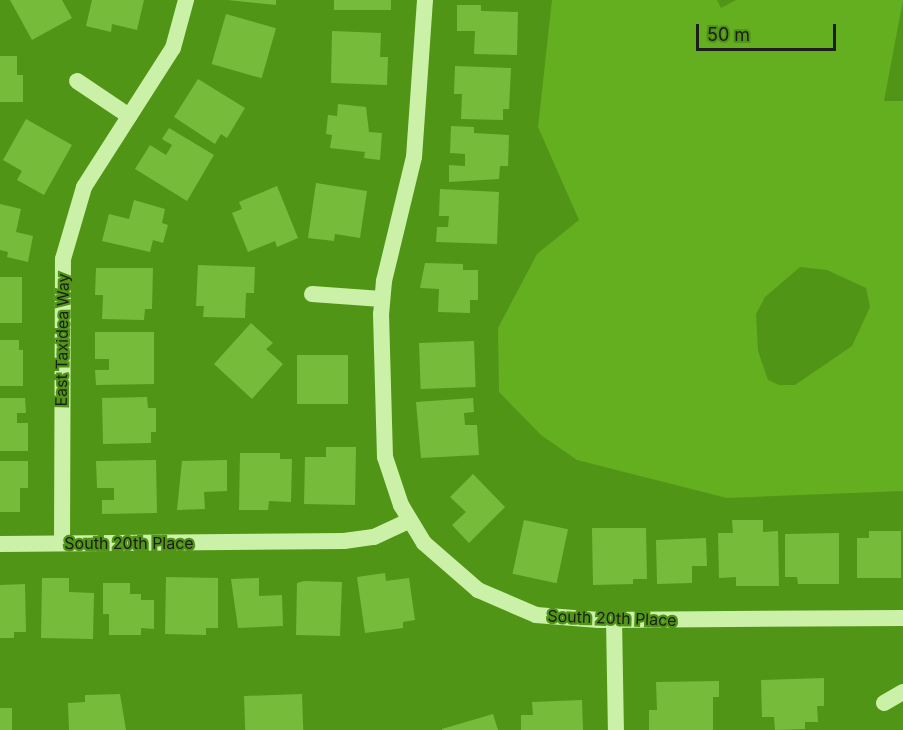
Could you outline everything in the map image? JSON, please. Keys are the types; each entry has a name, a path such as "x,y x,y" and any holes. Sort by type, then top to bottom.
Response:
{"street":[{"name":"East Taxidea Way","path":"62,543 63,259 84,187 172,48 186,0"},
{"path":"409,521 385,457 382,299 414,157 425,0"},
{"path":"77,81 129,116"},
{"path":"312,294 382,299"},
{"name":"South 20th Place","path":"0,544 344,541 374,537 409,521 450,569 496,600 536,615 614,620 903,618"},
{"path":"614,620 616,730"},
{"path":"884,703 903,692"}],"green space":[{"path":"552,0 717,0 721,8 736,0 903,0 884,101 903,101 903,491 727,498 577,460 541,435 499,392 498,328 537,254 579,220 538,127","holes":["800,267 827,270 866,288 870,307 852,346 795,385 779,385 768,380 758,351 756,314 765,297"]}],"building":[{"path":"10,0 62,0 72,18 32,40"},
{"path":"92,0 144,0 137,30 112,24 111,32 86,26"},
{"path":"228,0 276,0 276,5"},
{"path":"334,0 391,0 391,10 334,10"},
{"path":"457,5 481,5 481,11 518,12 517,55 474,54 475,31 457,31"},
{"path":"226,14 276,28 262,78 212,64"},
{"path":"332,31 381,33 380,57 388,57 387,85 331,83"},
{"path":"0,56 17,56 17,75 23,75 23,102 0,102"},
{"path":"455,66 511,68 509,109 503,109 503,120 461,119 462,94 454,94"},
{"path":"198,79 245,108 227,138 221,134 215,144 174,117"},
{"path":"338,104 366,107 369,132 382,133 380,160 364,158 365,152 330,148 332,135 326,134 328,115 337,116"},
{"path":"26,119 72,145 44,195 17,180 22,171 3,160"},
{"path":"451,126 474,127 474,133 509,135 508,166 500,166 499,179 449,182 449,165 465,166 465,154 450,153"},
{"path":"169,128 214,155 187,201 135,169 150,145 166,155 172,145 162,139"},
{"path":"316,183 367,191 360,238 335,234 334,241 308,238"},
{"path":"277,186 298,238 277,247 275,241 248,252 232,213 242,209 239,202"},
{"path":"440,189 499,192 497,244 436,242 437,227 448,227 449,216 439,216"},
{"path":"134,200 165,209 162,223 168,225 163,243 153,240 150,252 102,241 109,214 129,219"},
{"path":"0,204 21,209 16,232 33,236 28,262 7,257 8,252 0,250"},
{"path":"425,263 463,264 463,270 478,270 478,300 470,300 470,313 438,312 439,289 420,288"},
{"path":"198,265 255,267 254,293 246,293 245,318 203,317 204,306 196,306"},
{"path":"96,268 153,268 152,309 145,309 144,320 102,319 103,295 95,295"},
{"path":"0,277 22,277 22,323 0,323"},
{"path":"251,323 273,343 266,349 283,364 252,399 214,364"},
{"path":"95,332 154,332 154,384 96,385 95,370 109,370 109,359 95,359"},
{"path":"0,340 19,340 19,350 23,350 23,386 0,386"},
{"path":"474,341 476,387 421,389 419,343"},
{"path":"297,355 348,355 348,404 297,404"},
{"path":"147,397 148,408 156,408 156,432 151,432 151,443 103,444 102,398"},
{"path":"0,398 25,398 26,413 17,413 17,423 28,423 28,451 0,451"},
{"path":"473,398 474,412 464,413 465,425 477,425 479,455 421,458 416,402"},
{"path":"326,447 356,447 355,505 304,504 305,457 326,457"},
{"path":"240,453 280,453 280,459 292,459 291,502 269,501 268,510 239,510"},
{"path":"156,460 157,513 102,514 102,500 114,500 114,488 97,488 96,461"},
{"path":"227,460 227,491 204,492 205,509 177,510 182,461"},
{"path":"0,461 28,461 28,488 20,488 20,512 0,512"},
{"path":"473,474 505,507 469,543 452,525 466,512 450,497"},
{"path":"524,520 568,529 557,583 513,574"},
{"path":"732,520 763,520 763,532 778,531 779,586 736,586 736,577 719,578 718,533 733,533"},
{"path":"592,528 646,528 647,579 633,579 633,584 593,585"},
{"path":"869,531 901,531 901,578 857,578 857,538 869,538"},
{"path":"839,533 839,584 798,584 797,577 785,577 785,534"},
{"path":"706,538 707,566 692,566 692,583 657,584 656,540"},
{"path":"385,573 386,581 409,578 415,620 403,622 403,628 365,633 357,577"},
{"path":"166,577 218,578 218,628 206,628 206,635 165,634"},
{"path":"42,578 69,578 69,592 94,593 93,639 41,638"},
{"path":"259,578 259,596 282,595 283,626 238,628 231,579"},
{"path":"304,581 342,582 340,636 296,635 297,583"},
{"path":"103,583 130,583 130,594 141,594 141,600 154,600 154,629 141,628 141,635 109,635 109,614 103,614"},
{"path":"25,584 26,632 14,632 14,638 0,638 0,585"},
{"path":"824,678 824,706 817,706 818,722 805,722 805,729 775,730 774,717 762,717 761,680"},
{"path":"719,681 719,697 713,697 713,730 649,730 649,710 657,710 656,682"},
{"path":"120,694 126,730 69,730 68,703 85,702 85,695"},
{"path":"302,694 303,730 245,730 244,696"},
{"path":"582,700 583,730 521,730 521,715 533,715 532,702"},
{"path":"0,708 12,708 12,730 0,730"},
{"path":"493,714 498,730 442,730 442,729"}]}
